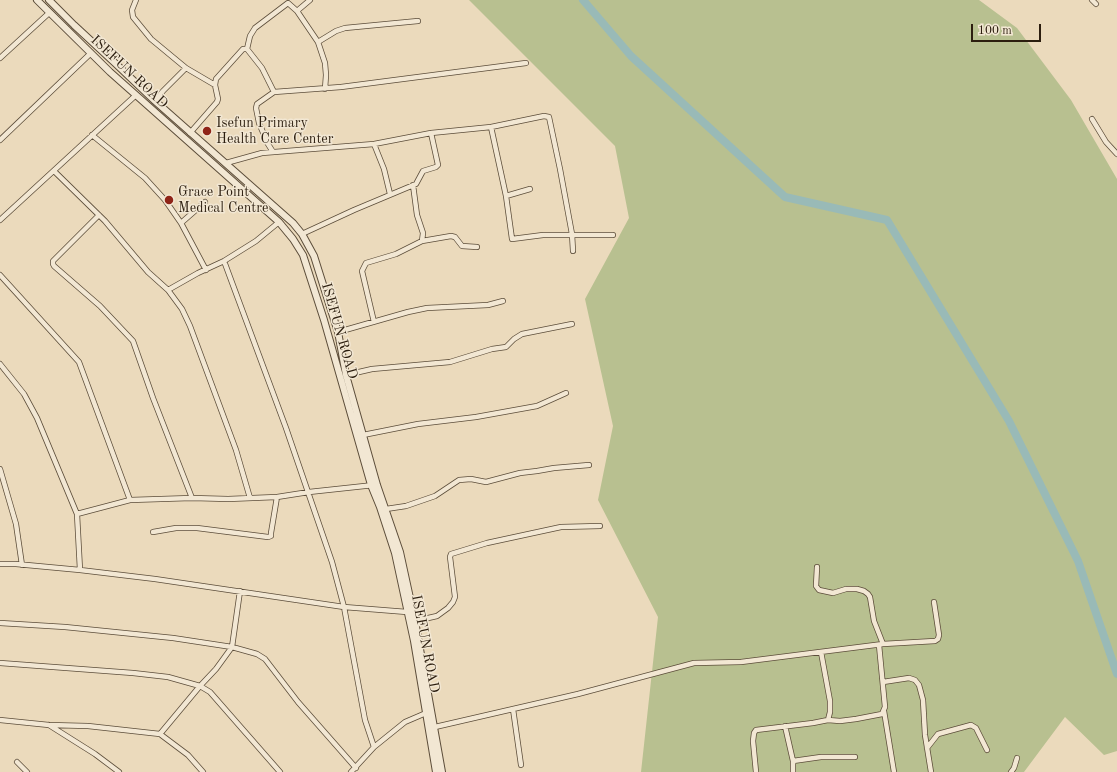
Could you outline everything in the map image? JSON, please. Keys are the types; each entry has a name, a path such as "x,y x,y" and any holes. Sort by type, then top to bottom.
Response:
{"street":[{"name":"ISEFUN ROAD","path":"37,0 136,95 279,222 289,234 302,255 310,275 358,437 374,485 386,509 400,552 415,621 442,772"},
{"name":"ISEFUN ROAD","path":"49,0 190,133 293,223 302,234 314,256 338,332 346,374 363,435 374,485 395,552 414,641 436,772"},
{"path":"136,0 132,10 133,17 151,39 186,68 215,85"},
{"path":"298,12 310,0"},
{"path":"1092,0 1096,4"},
{"path":"247,49 250,36 255,28 288,3 298,12 318,42 325,63 326,76 324,89"},
{"path":"0,58 49,13"},
{"path":"318,42 336,31 345,28 418,21"},
{"path":"190,133 217,102 218,94 215,85 218,76 243,49 247,49"},
{"path":"247,49 262,68 274,92"},
{"path":"0,140 91,53"},
{"path":"273,152 259,123 256,108 257,104 274,92 324,89 380,83 526,63"},
{"path":"155,101 186,68"},
{"path":"0,220 136,95"},
{"path":"226,163 262,153 374,144 431,133 491,127 544,116 549,117 572,234 573,251"},
{"path":"1092,119 1106,142 1117,154"},
{"path":"491,127 506,196 512,239 543,235 613,235"},
{"path":"302,234 390,194 416,184 423,170 436,167 438,165 431,133"},
{"path":"92,135 145,178 165,200 181,223 206,270"},
{"path":"262,153 268,144"},
{"path":"374,144 384,169 390,194"},
{"path":"54,171 99,215 148,272 168,290 182,309 190,326 236,450 250,498"},
{"path":"413,185 417,215 423,233 422,241"},
{"path":"506,196 530,189"},
{"path":"181,223 205,202"},
{"path":"99,215 53,261 53,264 100,306 133,341 153,398 192,498"},
{"path":"168,290 198,273 224,262 256,241 279,222"},
{"path":"374,322 362,270 366,263 396,254 422,241 451,236 455,237 462,246 478,247"},
{"path":"224,262 309,492 332,562 344,607 365,720 374,747"},
{"path":"0,274 79,362 130,500"},
{"path":"338,332 427,308 488,305 503,301"},
{"path":"346,374 372,369 450,362 492,349 506,347 522,334 572,324"},
{"path":"0,364 24,394 37,418 77,514 80,570"},
{"path":"363,435 418,424 476,417 537,406 566,393"},
{"path":"386,509 406,506 435,496 459,480 471,479 486,482 520,473 589,465"},
{"path":"0,468 16,524 22,565"},
{"path":"77,514 130,500 277,497 374,485"},
{"path":"153,532 176,528 196,528 271,536 277,497"},
{"path":"415,621 437,616 448,608 453,602 455,597 450,557 451,554 487,543 561,527 600,526"},
{"path":"0,564 80,570 156,579 344,607 407,612"},
{"path":"817,567 816,586 819,590 833,593 857,589 864,591 870,597 874,622 881,644 884,711 894,772"},
{"path":"160,734 232,647 240,591"},
{"path":"435,728 623,683 694,663 741,662 881,644 935,641 938,639 939,635 934,602"},
{"path":"0,623 86,629 174,638 232,647 257,654 265,659 298,702 356,768"},
{"path":"822,652 830,701 828,720"},
{"path":"0,663 168,677 200,686 210,692 280,772"},
{"path":"883,682 909,678 915,680 919,685 923,700 925,735 931,772"},
{"path":"513,709 521,765"},
{"path":"756,772 753,741 756,730 828,720 878,716 884,711"},
{"path":"351,772 374,747 405,722 426,713"},
{"path":"0,720 49,725 88,726 160,734 188,755 203,772"},
{"path":"49,725 95,754 117,772"},
{"path":"927,748 938,734 971,725 976,728 987,750"},
{"path":"785,726 794,772"},
{"path":"793,761 821,757 855,757"},
{"path":"1011,772 1017,758"},
{"path":"17,762 27,772"}],"green space":[{"path":"469,0 979,0 1017,28 1071,100 1117,179 1117,751 1104,755 1065,717 1024,772 641,772 658,617 598,500 613,426 585,299 629,218 615,146"}],"waterway":[{"path":"583,0 631,56 785,197 887,220 1009,421 1078,561 1117,674"}],"place":[{"name":"Isefun Primary Health Care Center","path":"207,131"},
{"name":"Grace Point Medical Centre","path":"169,200"}]}
